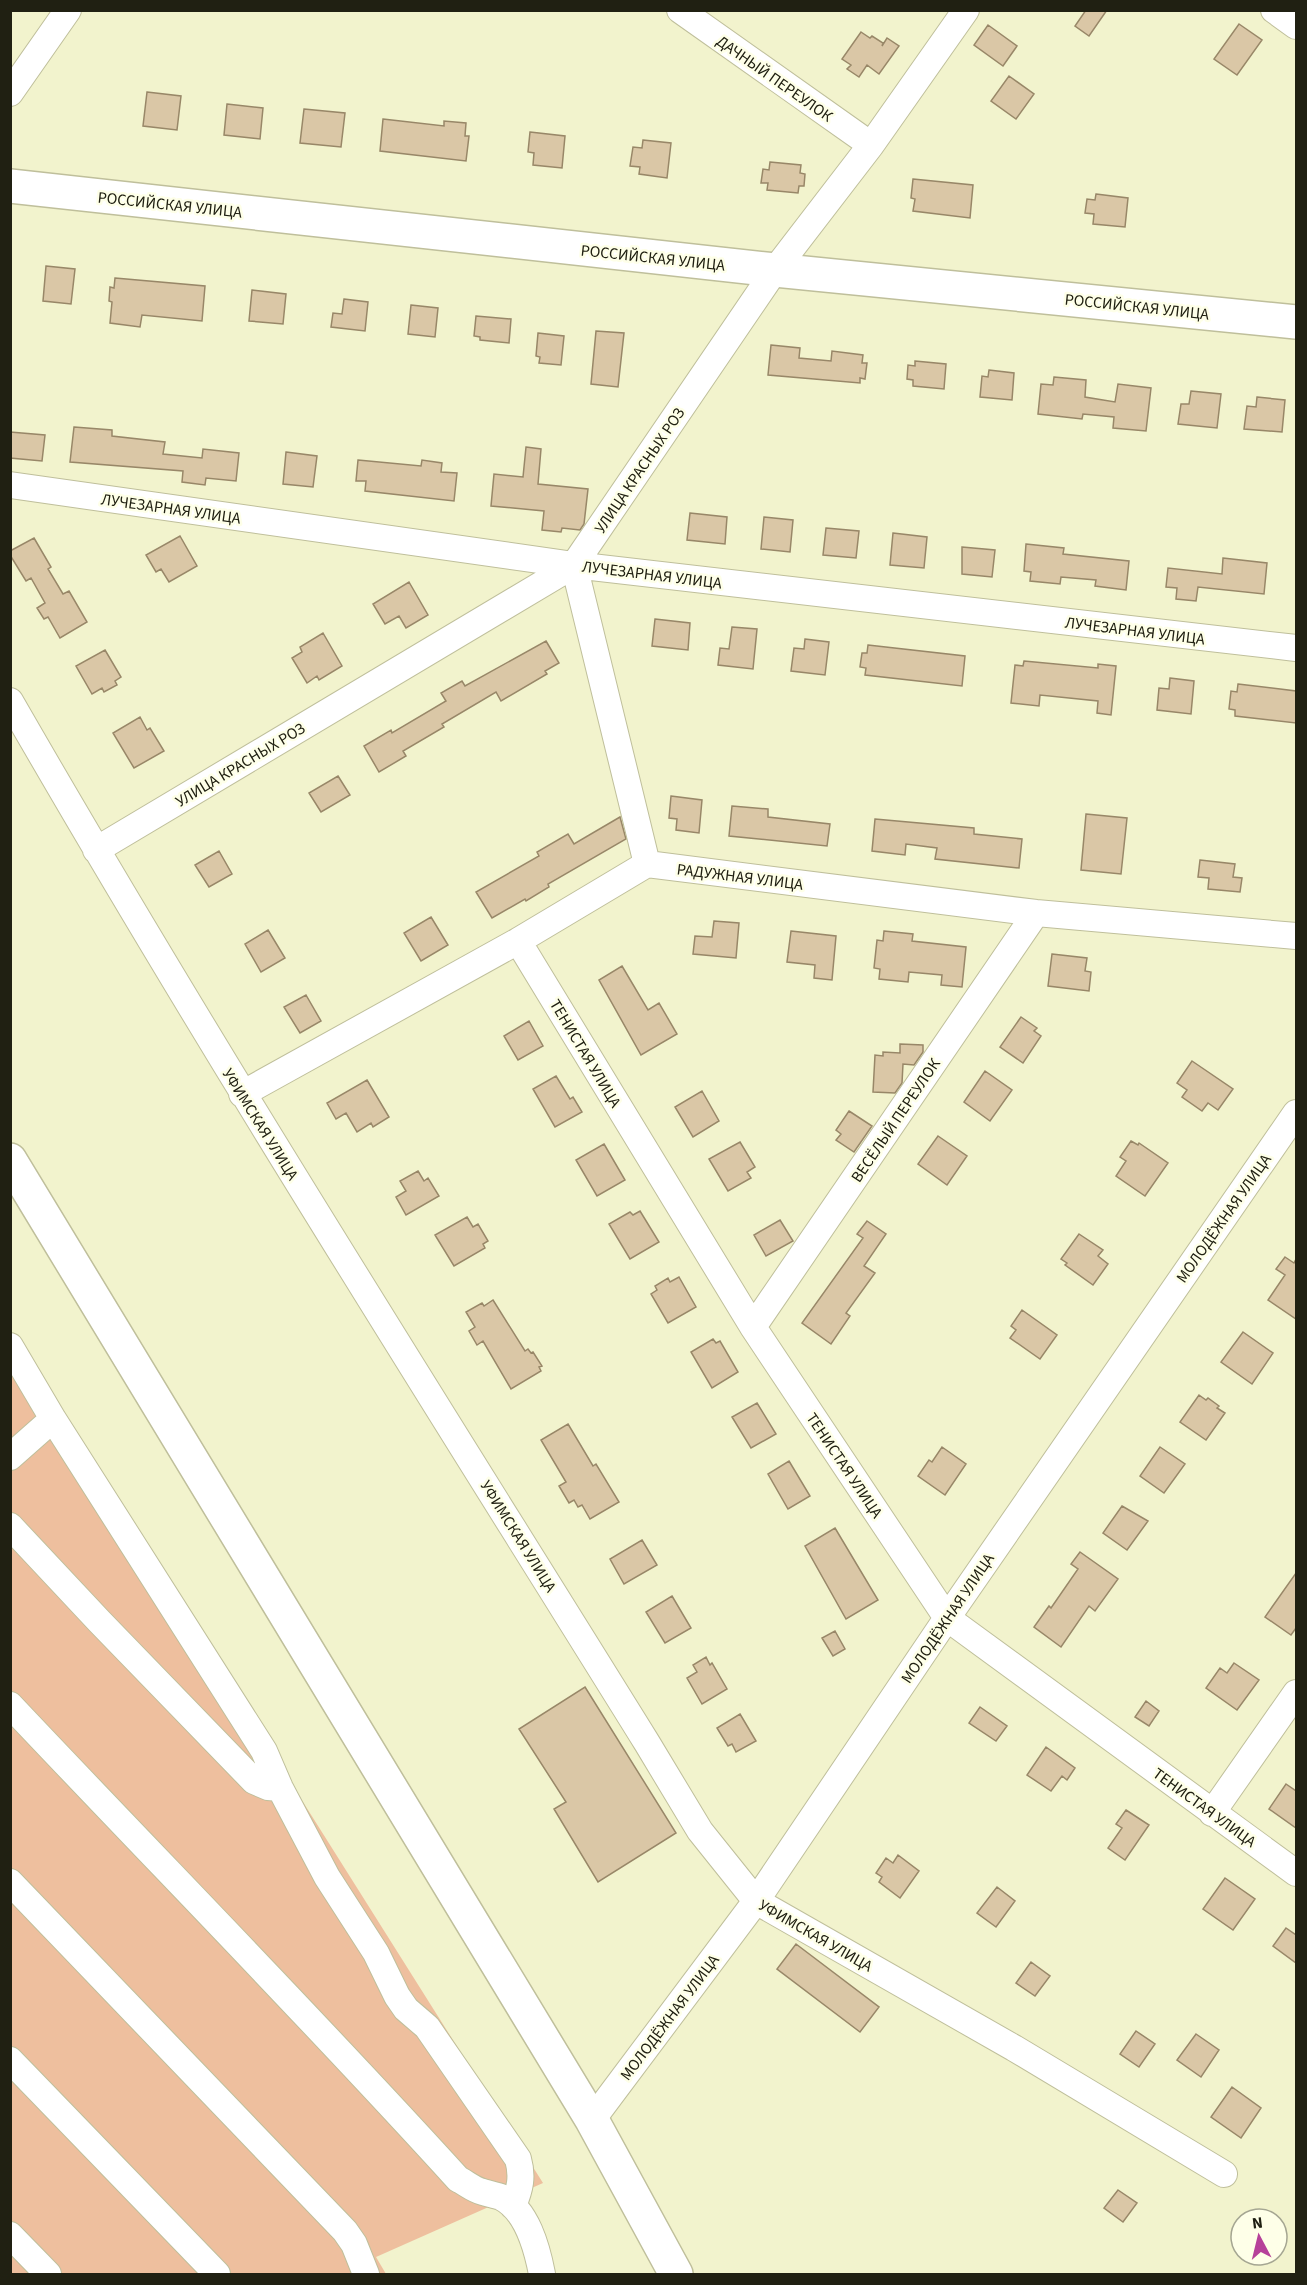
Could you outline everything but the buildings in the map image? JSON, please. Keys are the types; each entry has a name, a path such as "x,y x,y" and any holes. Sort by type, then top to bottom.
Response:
{"main road":[{"name":"РОССИЙСКАЯ УЛИЦА","path":"10,186 775,270 1296,322"},
{"path":"10,1161 592,2120 676,2274"}],"street":[{"path":"10,93 68,10"},
{"name":"ДАЧНЫЙ ПЕРЕУЛОК","path":"680,10 871,145"},
{"name":"УЛИЦА КРАСНЫХ РОЗ","path":"96,850 574,565 775,270 871,145 966,10"},
{"path":"1274,10 1296,26"},
{"name":"ЛУЧЕЗАРНАЯ УЛИЦА","path":"10,485 574,565 1296,648"},
{"path":"242,1094 518,941 647,864 574,565"},
{"name":"УФИМСКАЯ УЛИЦА","path":"10,701 242,1094 648,1743 700,1831 756,1901 1014,2048 1224,2174"},
{"name":"РАДУЖНАЯ УЛИЦА","path":"647,864 1036,913 1296,936"},
{"name":"ВЕСЁЛЫЙ ПЕРЕУЛОК","path":"753,1328 1036,913"},
{"name":"ТЕНИСТАЯ УЛИЦА","path":"518,941 753,1328 947,1618 1296,1873"},
{"name":"МОЛОДЁЖНАЯ УЛИЦА","path":"592,2120 756,1901 947,1618 1296,1113"},
{"path":"10,1346 53,1419 264,1751 280,1788 327,1877 376,1953 397,1996 406,2009 427,2026 518,2159 522,2172 522,2184 513,2206"},
{"path":"10,1457 53,1419"},
{"path":"10,1526 254,1781 268,1787 280,1788"},
{"path":"1212,1813 1296,1693"},
{"path":"10,1705 289,1996 458,2179 480,2192 500,2197 513,2206 527,2226 540,2261 542,2274"},
{"path":"10,1882 345,2231 354,2244 366,2274"},
{"path":"10,2060 217,2274"},
{"path":"10,2235 48,2274"}],"shaded area":[{"path":"10,1337 543,2183 376,2257 386,2274 11,2274"}]}
